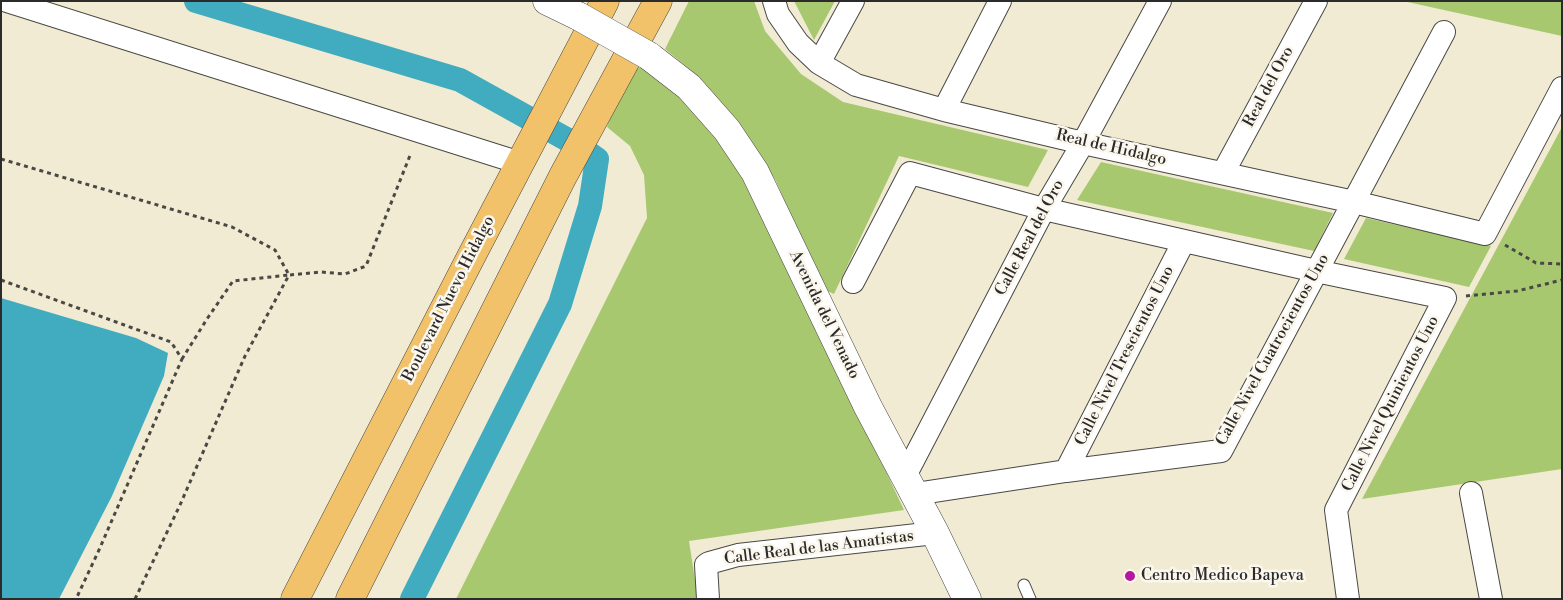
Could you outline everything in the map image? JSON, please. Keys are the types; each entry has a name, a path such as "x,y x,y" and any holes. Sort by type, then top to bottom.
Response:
{"main road":[{"name":"Boulevard Nuevo Hidalgo","path":"295,599 605,1"},
{"path":"350,599 562,176 658,1"}],"street":[{"path":"7,1 420,132 526,152"},
{"name":"Avenida del Venado","path":"547,1 580,17 649,56 689,88 727,130 755,172 868,407 936,534 967,599"},
{"name":"Real de Hidalgo","path":"774,1 778,14 798,43 819,63 856,85 944,110 1083,143 1354,202 1484,234"},
{"path":"819,63 853,1"},
{"path":"944,110 1000,1"},
{"name":"Calle Real del Oro","path":"910,485 1044,209 1083,143 1160,1"},
{"name":"Real del Oro","path":"1223,173 1316,1"},
{"name":"Calle Nivel Cuatrocientos Uno","path":"910,485 1066,471 1221,451 1444,32"},
{"path":"1484,234 1562,88"},
{"path":"853,282 910,173 1044,209 1445,298"},
{"name":"Calle Nivel Trescientos Uno","path":"1066,471 1184,241"},
{"name":"Calle Nivel Quinientos Uno","path":"1348,599 1336,510 1445,298"},
{"path":"1471,493 1491,599"},
{"name":"Calle Real de las Amatistas","path":"708,599 706,565 732,556 936,534"}],"lane":[{"path":"1024,585 1030,599"}],"path":[{"path":"76,599 182,359 233,282 289,274 321,272 345,274 366,266 420,132"},
{"path":"1,159 232,227 275,250 289,274"},
{"path":"1484,234 1536,263 1562,264"},
{"path":"135,599 180,504 245,356 289,274"},
{"path":"1,280 171,342 182,359"},
{"path":"1445,298 1517,291 1562,280"}],"green space":[{"path":"689,1 754,1 765,31 801,74 843,102 1048,150 1028,187 899,156 834,294 823,289 776,181 740,124 693,72 665,49"},
{"path":"794,1 835,1 814,40"},
{"path":"1403,1 1562,1 1562,36"},
{"path":"629,67 645,68 686,100 748,176 904,510 689,541 698,599 456,599 647,218 644,175 630,146 607,127"},
{"path":"1562,127 1562,469 1362,499"},
{"path":"1101,162 1333,213 1314,251 1077,200"},
{"path":"1366,218 1491,246 1469,287 1344,259"}],"water":[{"path":"1,298 136,338 168,353 164,376 112,496 59,599 1,599"}],"waterway":[{"path":"196,1 460,80 577,145 597,159 590,206 560,304 412,599"}],"place":[{"name":"Centro Medico Bapeva","path":"1130,576"}]}
